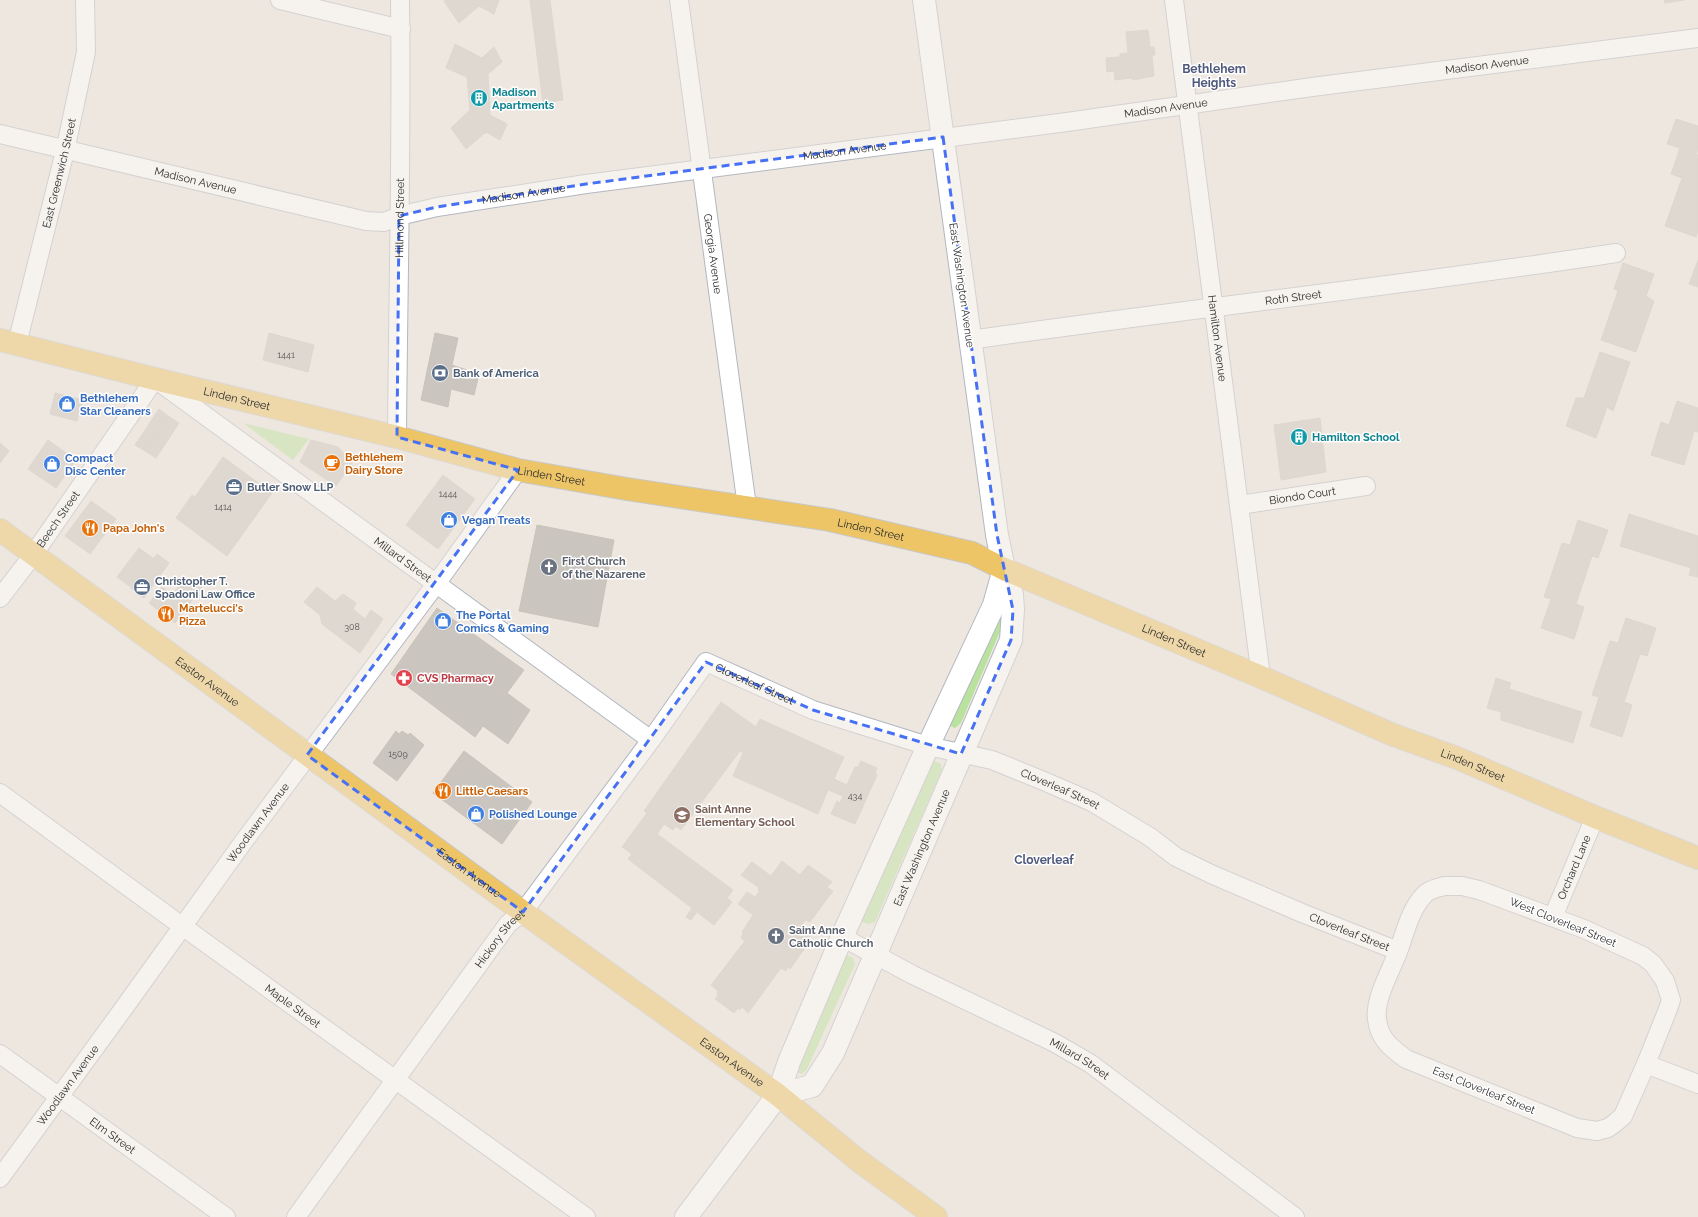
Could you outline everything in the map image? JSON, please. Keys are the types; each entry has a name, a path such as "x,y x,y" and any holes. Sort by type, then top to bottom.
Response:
{"main road":[{"name":"Linden Street","path":"8,342 397,437 518,470 627,489 830,520 972,553 1004,569 1261,677 1391,734 1457,758 1596,817 1698,858"},
{"name":"Easton Avenue","path":"0,530 307,756 778,1095 859,1160 936,1217"}],"street":[{"name":"East Greenwich Street","path":"8,342 65,151 86,52 85,0"},
{"path":"280,0 401,29"},
{"name":"Hillmond Street","path":"397,437 401,130 400,0"},
{"name":"Georgia Avenue","path":"679,0 703,169 747,507"},
{"name":"East Washington Avenue","path":"778,1095 812,1086 833,1053 1011,640 1014,610 1012,594 1004,569 997,536 924,0"},
{"name":"Hamilton Avenue","path":"1174,0 1189,105 1261,677"},
{"name":"Madison Avenue","path":"0,134 65,151 366,221 384,222 399,216 445,205 586,184 1067,122 1312,87 1698,38"},
{"name":"Roth Street","path":"970,340 1094,322 1214,308 1616,253"},
{"name":"Beech Street","path":"0,598 33,555 155,379"},
{"name":"Millard Street","path":"155,379 651,740"},
{"name":"Woodlawn Avenue","path":"0,1178 307,756 436,584 518,470"},
{"name":"Biondo Court","path":"1239,505 1366,486"},
{"name":"East Washington Avenue","path":"686,1217 778,1095 789,1062 842,937 928,746 994,605 1004,569"},
{"name":"Cloverleaf Street","path":"706,662 813,710 928,746 992,760 1092,802 1150,837 1176,857 1211,874 1302,913 1398,951"},
{"name":"Hickory Street","path":"296,1217 508,924 523,912 651,740 706,662"},
{"name":"Maple Street","path":"0,793 183,927 586,1217"},
{"name":"Orchard Lane","path":"1553,917 1596,817"},
{"name":"West Cloverleaf Street","path":"1398,951 1412,914 1426,893 1444,886 1462,886 1479,890 1553,917 1643,956 1653,964 1660,973 1665,981 1671,1000 1646,1064"},
{"name":"Millard Street","path":"842,937 913,975 1055,1043 1091,1064 1295,1217"},
{"name":"East Cloverleaf Street","path":"1398,951 1380,996 1376,1018 1383,1039 1390,1048 1406,1059 1577,1128 1597,1131 1608,1128 1623,1116 1646,1064"},
{"name":"Elm Street","path":"0,1054 226,1217"},
{"path":"1646,1064 1698,1084"}],"highlighted area":[{"path":"943,137 997,535 1013,610 1011,640 961,754 813,710 706,662 523,912 307,755 518,470 397,437 399,216 437,207 586,184"}],"green space":[{"path":"243,423 309,439 293,460"},
{"path":"996,609 1007,615 961,723 955,728 950,726 948,720"},
{"path":"935,761 941,764 942,770 875,922 869,924 862,922 860,914 928,765"},
{"path":"847,955 853,958 855,964 807,1069 802,1074 796,1072 841,959"}],"building":[{"path":"499,0 494,14 479,6 459,23 444,1"},
{"path":"530,0 550,0 563,100 543,103"},
{"path":"1664,0 1684,0 1665,3"},
{"path":"1148,30 1150,47 1154,47 1155,55 1152,55 1154,76 1133,80 1132,78 1115,80 1114,71 1107,72 1106,58 1120,57 1120,54 1128,53 1126,32"},
{"name":"Madison Apartments","path":"455,44 482,58 494,47 502,62 488,74 490,115 507,124 500,140 486,132 466,149 451,128 470,110 467,77 446,68"},
{"path":"1676,119 1698,126 1698,150 1696,154 1698,155 1698,231 1696,237 1665,226 1682,178 1671,174 1680,148 1667,144"},
{"path":"1698,260 1698,287 1689,284"},
{"path":"1623,263 1654,274 1646,296 1654,301 1636,352 1601,340 1618,291 1614,289"},
{"path":"269,333 314,345 308,372 263,360"},
{"path":"435,333 458,338 452,365 479,374 474,395 451,389 448,407 421,400"},
{"path":"1600,352 1630,362 1613,411 1607,407 1596,438 1566,426 1576,398 1584,398"},
{"path":"55,393 83,400 77,421 50,414"},
{"path":"1677,401 1698,408 1698,432 1694,431 1684,465 1651,455 1661,422 1669,425"},
{"path":"159,409 168,416 145,451 135,445"},
{"path":"168,416 179,423 156,458 145,451"},
{"name":"Hamilton School","path":"1320,418 1326,472 1281,480 1274,425"},
{"name":"Compact Disc Center","path":"48,440 76,460 56,488 28,469"},
{"path":"311,440 338,447 352,463 336,486 300,462"},
{"path":"0,443 9,451 0,463"},
{"path":"223,457 272,493 227,556 176,518 192,495 195,497"},
{"path":"443,475 475,499 438,549 406,525"},
{"name":"Papa John's","path":"91,501 116,519 90,554 65,536"},
{"path":"1629,514 1698,536 1698,577 1689,575 1691,568 1620,546"},
{"path":"1578,520 1608,530 1598,558 1592,556 1576,604 1584,607 1574,639 1541,628 1551,599 1544,597 1562,543 1570,545"},
{"name":"First Church of the Nazarene","path":"537,525 614,540 598,627 519,611"},
{"path":"139,548 153,558 131,587 117,577"},
{"path":"157,554 169,563 144,598 131,588"},
{"path":"183,581 191,586 195,581 202,587 175,623 149,603 162,587 172,595"},
{"path":"317,587 335,601 343,594 356,603 353,609 365,619 371,610 383,619 360,653 322,624 320,615 304,602"},
{"path":"437,608 524,670 507,693 530,710 508,744 483,726 475,737 391,674"},
{"path":"1626,618 1656,628 1647,656 1640,654 1624,702 1632,705 1622,737 1590,726 1599,697 1592,695 1610,641 1618,643"},
{"path":"1496,678 1511,683 1509,689 1582,712 1573,743 1501,720 1501,712 1487,708"},
{"path":"721,702 756,727 760,719 844,757 834,779 847,785 855,767 858,767 861,761 877,768 875,774 877,775 855,824 831,814 837,801 840,803 843,796 828,790 818,814 733,776 743,753 740,751 681,830 676,826 673,830 664,824 657,834 733,890 727,898 732,902 714,925 697,912 691,920 686,917 692,908 628,859 632,854 622,847 647,813 644,811"},
{"path":"396,731 399,734 402,731 408,735 410,733 424,745 397,781 373,763"},
{"path":"464,751 532,802 502,844 433,793"},
{"name":"Saint Anne Catholic Church","path":"782,861 800,875 808,865 832,882 827,887 833,891 810,922 805,920 802,925 812,932 807,941 809,942 790,969 788,967 786,971 781,968 748,1013 742,1007 740,1010 738,1008 734,1013 715,999 718,995 718,991 711,985 745,941 741,938 743,934 742,932 753,915 738,904 747,892 755,897 759,892 758,887 741,875 752,862 771,876"}],"place":[{"name":"Madison Apartments","path":"479,98"},
{"name":"Bank of America","path":"440,373"},
{"name":"Bethlehem Star Cleaners","path":"67,404"},
{"name":"Hamilton School","path":"1299,437"},
{"name":"Bethlehem Dairy Store","path":"332,463"},
{"name":"Compact Disc Center","path":"52,464"},
{"name":"Butler Snow LLP","path":"234,487"},
{"name":"Vegan Treats","path":"449,520"},
{"name":"Papa John's","path":"90,528"},
{"name":"First Church of the Nazarene","path":"549,567"},
{"name":"Christopher T. Spadoni Law Office","path":"142,587"},
{"name":"Martelucci's Pizza","path":"166,614"},
{"name":"The Portal Comics & Gaming","path":"443,621"},
{"name":"CVS Pharmacy","path":"404,678"},
{"name":"Little Caesars","path":"443,791"},
{"name":"Polished Lounge","path":"476,814"},
{"name":"Saint Anne Elementary School","path":"682,815"},
{"name":"Saint Anne Catholic Church","path":"776,936"}],"district":[{"name":"Bethlehem Heights","path":"1214,76"},
{"name":"Cloverleaf","path":"1044,860"}]}
